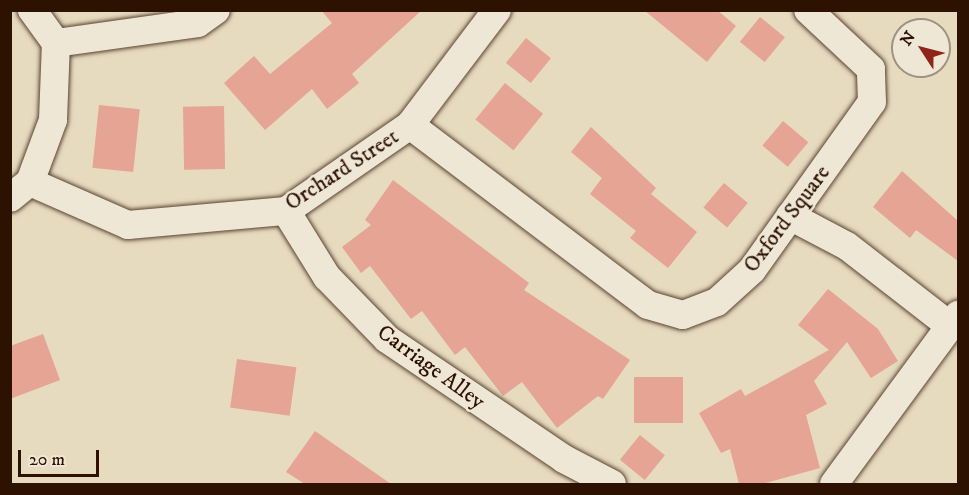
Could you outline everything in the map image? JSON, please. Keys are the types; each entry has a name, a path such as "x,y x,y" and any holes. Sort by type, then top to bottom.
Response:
{"street":[{"path":"20,190 53,120 56,43 32,10"},
{"path":"56,43 198,23 216,10"},
{"name":"Orchard Street","path":"20,190 128,225 286,211 410,125 498,10"},
{"name":"Oxford Square","path":"410,125 648,305 683,315 717,302 752,270 872,102 871,69 808,10"},
{"name":"Carriage Alley","path":"286,211 327,277 387,339 564,459 612,484"},
{"path":"790,216 847,246 954,320 834,484"}],"building":[{"path":"321,10 422,10 352,74 359,83 327,109 312,89 265,130 224,83 254,56 270,74 332,23"},
{"path":"644,10 717,10 736,26 707,62"},
{"path":"760,17 785,37 765,62 740,42"},
{"path":"526,38 551,58 531,83 506,63"},
{"path":"505,83 543,114 514,150 475,120"},
{"path":"99,105 140,109 133,172 92,168"},
{"path":"224,106 225,169 184,170 183,107"},
{"path":"783,121 808,142 788,167 762,146"},
{"path":"591,127 656,188 651,194 697,232 668,268 630,238 636,231 590,194 602,178 571,152"},
{"path":"902,171 958,221 958,261 916,230 910,238 873,207"},
{"path":"393,180 529,283 524,290 630,360 603,399 598,396 557,428 522,382 503,396 465,347 455,355 422,311 411,319 370,266 361,273 342,247 371,225 365,220"},
{"path":"724,183 748,203 727,227 703,208"},
{"path":"828,289 878,329 898,361 871,378 847,342 814,381 827,404 806,415 820,468 762,484 739,484 730,449 721,453 699,413 741,389 745,396 829,350 798,325"},
{"path":"43,334 60,380 10,399 10,346"},
{"path":"237,359 296,367 290,416 230,408"},
{"path":"634,377 683,377 683,423 634,423"},
{"path":"315,431 391,484 305,484 286,472"},
{"path":"640,435 665,455 645,480 620,460"}]}
